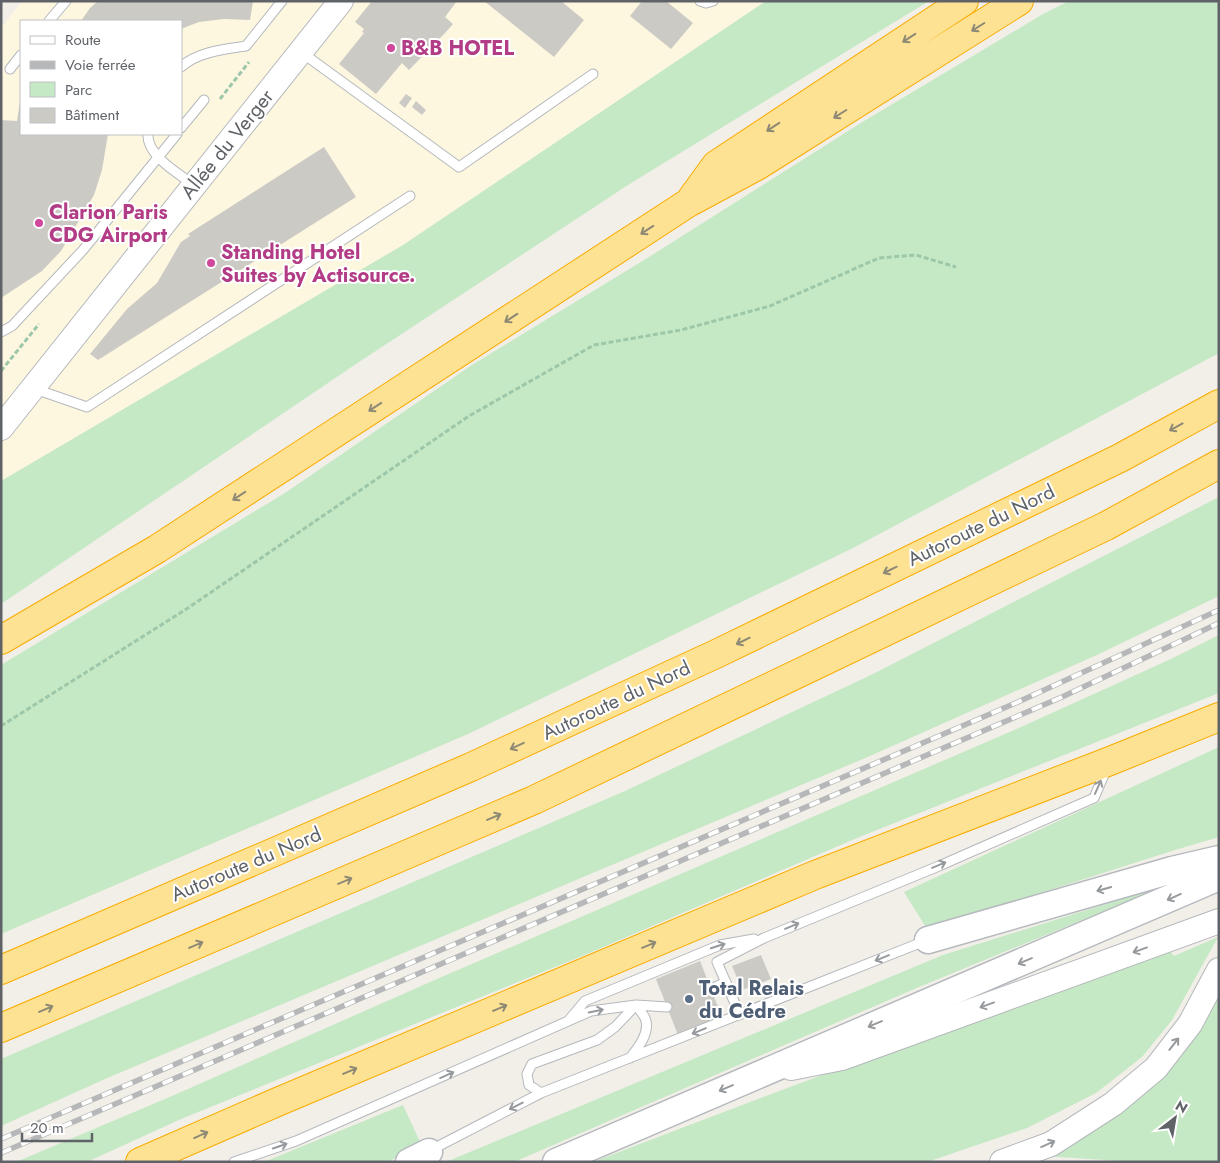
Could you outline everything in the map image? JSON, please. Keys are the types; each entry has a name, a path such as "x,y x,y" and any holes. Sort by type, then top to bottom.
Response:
{"highway":[{"path":"688,203 716,165 964,1"},
{"path":"1,640 157,549 688,203 757,166 1019,1"},
{"name":"Autoroute du Nord","path":"1,970 471,767 707,658 1120,458 1219,404"},
{"path":"1,1028 534,800 1097,530 1219,464"},
{"path":"140,1162 815,875 1219,717"}],"main road":[{"path":"928,940 1172,870 1219,859"},
{"path":"556,1162 1219,877"}],"street":[{"name":"Allée du Verger","path":"5,419 32,388 341,1"},
{"path":"758,1074 842,1058 1219,921"},
{"path":"1002,1162 1051,1144 1113,1104 1156,1068 1190,1024 1219,970"}],"lane":[{"path":"50,20 66,1"},
{"path":"182,66 189,60 221,50 246,46 282,1"},
{"path":"700,1 706,3 713,1"},
{"path":"301,52 459,167 593,74"},
{"path":"10,69 20,56"},
{"path":"182,127 204,100"},
{"path":"148,135 147,138 158,158 194,185"},
{"path":"1,332 12,326 83,250 176,135"},
{"path":"32,388 87,407 410,196"},
{"path":"740,1015 717,962 764,938 938,866 1094,798 1110,761"},
{"path":"568,1022 585,1001 720,945 764,938"},
{"path":"419,1157 541,1093 928,940"},
{"path":"711,989 726,982"},
{"path":"630,1058 640,1044 646,1030 646,1019 636,1005"},
{"path":"541,1093 530,1085 527,1074 532,1064 597,1040 615,1027 636,1005"},
{"path":"234,1162 296,1141 591,1011 636,1005 667,1007"}],"path":[{"path":"1,726 196,602 468,416 594,344 681,330 770,306 880,258 916,255 956,267"}],"shaded area":[{"path":"22,1 774,1 1,517 1,28"}],"green space":[{"path":"766,1 929,1 628,185 359,362 1,604 1,481 403,245"},
{"path":"1069,1 1219,1 1219,353 853,548 468,734 1,934 1,665 285,493 472,365 649,257 864,121 1043,14"},
{"path":"1219,497 1219,596 1099,654 870,756 105,1079 1,1126 1,1059 625,791 873,674"},
{"path":"1219,635 1219,693 857,838 587,954 181,1119 87,1162 16,1162 1012,731 1171,659"},
{"path":"1219,747 1219,837 927,929 904,892"},
{"path":"1170,884 919,987 514,1162 446,1162 943,955"},
{"path":"1218,937 1172,1020 1142,1057 1096,1093 1027,1128 927,1162 593,1162 807,1080 1166,947 1174,956"},
{"path":"1219,988 1219,1162 1136,1162 1043,1156 1098,1124"},
{"path":"403,1105 421,1144 388,1162 264,1162"}],"building":[{"path":"98,1 253,1 250,20 224,19 199,22 182,29 182,20 82,20 90,8"},
{"name":"B&B HOTEL","path":"372,1 457,1 445,17 453,24 409,70 402,63 376,94 339,64 364,33 362,32 364,29 355,22"},
{"name":"B&B HOTEL","path":"484,1 561,1 584,20 554,57"},
{"path":"642,1 666,1 693,23 671,49 630,16"},
{"path":"406,94 412,98 405,108 399,103"},
{"name":"Clarion Paris CDG Airport","path":"20,101 20,135 108,135 102,170 94,195 61,251 42,271 1,298 1,120 17,121"},
{"path":"416,101 426,110 422,115 412,107"},
{"name":"Standing Hotel Suites by Actisource.","path":"324,147 356,197 98,360 90,354 127,309 157,283 181,242 190,236 188,234"},
{"path":"761,955 771,979 742,990 732,966"},
{"path":"700,961 722,1017 678,1035 656,979"}],"railway":[{"path":"1,1139 1018,702 1219,610"},
{"path":"1,1153 1062,697 1219,623"}],"place":[{"name":"B&B HOTEL","path":"391,48"},
{"name":"Clarion Paris CDG Airport","path":"39,223"},
{"name":"Standing Hotel Suites by Actisource.","path":"211,263"},
{"name":"Total Relais du Cédre","path":"689,999"}]}
